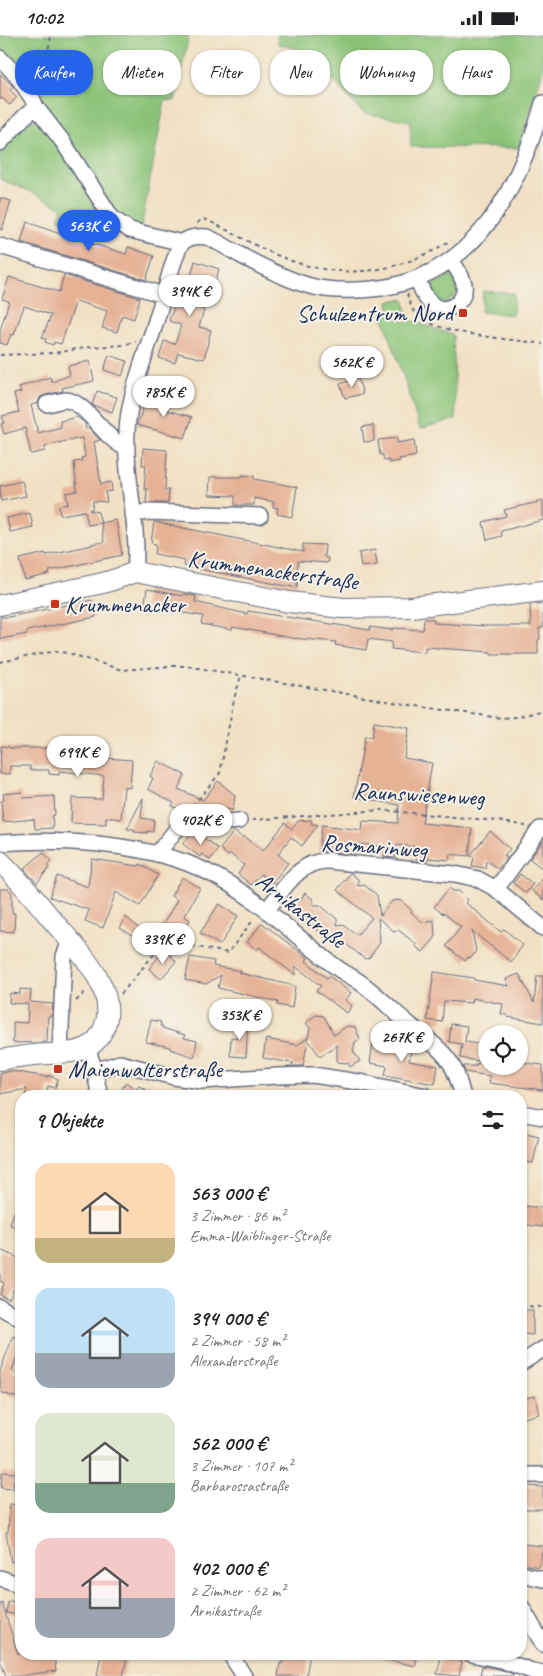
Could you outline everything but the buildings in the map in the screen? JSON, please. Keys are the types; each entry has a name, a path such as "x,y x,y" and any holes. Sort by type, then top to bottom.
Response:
{"main road":[{"name":"Krummenackerstraße","path":"135,571 289,602 344,608 411,607 543,591"},
{"path":"0,605 119,579 135,571"},
{"path":"0,861 70,941 98,977 106,997 108,1010 106,1022 100,1035 94,1043 86,1047 0,1060"}],"street":[{"path":"0,58 17,76 104,209 114,221 136,232 184,242 198,237 210,238 271,271 318,288 360,290 410,280 451,260 482,231 506,198 523,164 543,103"},
{"path":"0,143 36,107"},
{"path":"135,571 136,553 126,432 131,403 177,253 184,242"},
{"path":"0,246 164,295"},
{"path":"410,280 432,305 444,309 455,305 461,299 464,288 462,280 451,260"},
{"path":"47,404 65,400 73,403 116,442 127,448"},
{"path":"133,514 260,516"},
{"path":"157,854 179,826 238,821"},
{"path":"496,889 540,829"},
{"name":"Arnikastraße","path":"0,843 45,842 88,844 157,854 187,863 218,877 246,894 336,967 376,995 428,1040 452,1065 461,1090"},
{"name":"Rosmarinweg","path":"265,909 302,868 312,863 324,861 460,875 478,879 496,889 543,928"},
{"path":"60,1052 64,956 70,941"},
{"path":"86,1047 99,1090"},
{"path":"94,1071 120,1063 174,1077 202,1081 313,1075 397,1090"},
{"path":"527,1114 543,1117"},
{"path":"0,1307 15,1316"},
{"path":"527,1359 543,1349"},
{"path":"527,1475 543,1475"},
{"path":"527,1575 543,1579"},
{"path":"527,1616 543,1644"},
{"path":"234,1660 244,1676"},
{"path":"501,1660 543,1673"}],"path":[{"path":"36,107 51,35"},
{"path":"184,242 198,222 206,219 294,262 327,269 367,271 390,268 410,262 430,253 457,236"},
{"path":"410,280 413,311 424,320 449,329 482,336 543,344"},
{"path":"0,355 54,353 89,347 124,345 133,343 137,339"},
{"path":"0,662 31,654 56,651 122,670 180,666 416,706 501,718 517,717 543,710"},
{"path":"179,826 190,809 220,773 234,699 241,675"},
{"name":"Raunswiesenweg","path":"238,821 381,810 497,821 540,829"},
{"path":"108,1010 165,941 228,953 265,909"},
{"path":"61,1018 98,977"},
{"path":"527,1306 543,1307"}],"green space":[{"path":"0,35 189,35 181,73 181,50 103,50 103,95 176,95 175,101 165,100 141,228 121,220 31,95 93,95 93,50 15,50 15,73 0,52"},
{"path":"277,35 543,35 543,70 519,148 411,147 410,121 363,113 347,95 433,95 433,50 340,50 340,88 330,77 330,50 303,50 278,44"},
{"path":"31,120 42,123 103,215 92,217 79,229 58,218 62,208 0,179 0,152 24,123"},
{"path":"450,275 457,286 457,294 447,302 439,301 430,292 430,287"},
{"path":"483,291 514,293 513,315 481,312"},
{"path":"402,299 405,301 408,319 453,335 456,419 420,429 381,312 388,314 389,301"}],"place":[{"name":"Schulzentrum Nord","path":"463,313"},
{"name":"Krummenacker","path":"55,604"},
{"name":"Maienwalterstraße","path":"58,1069"}]}
